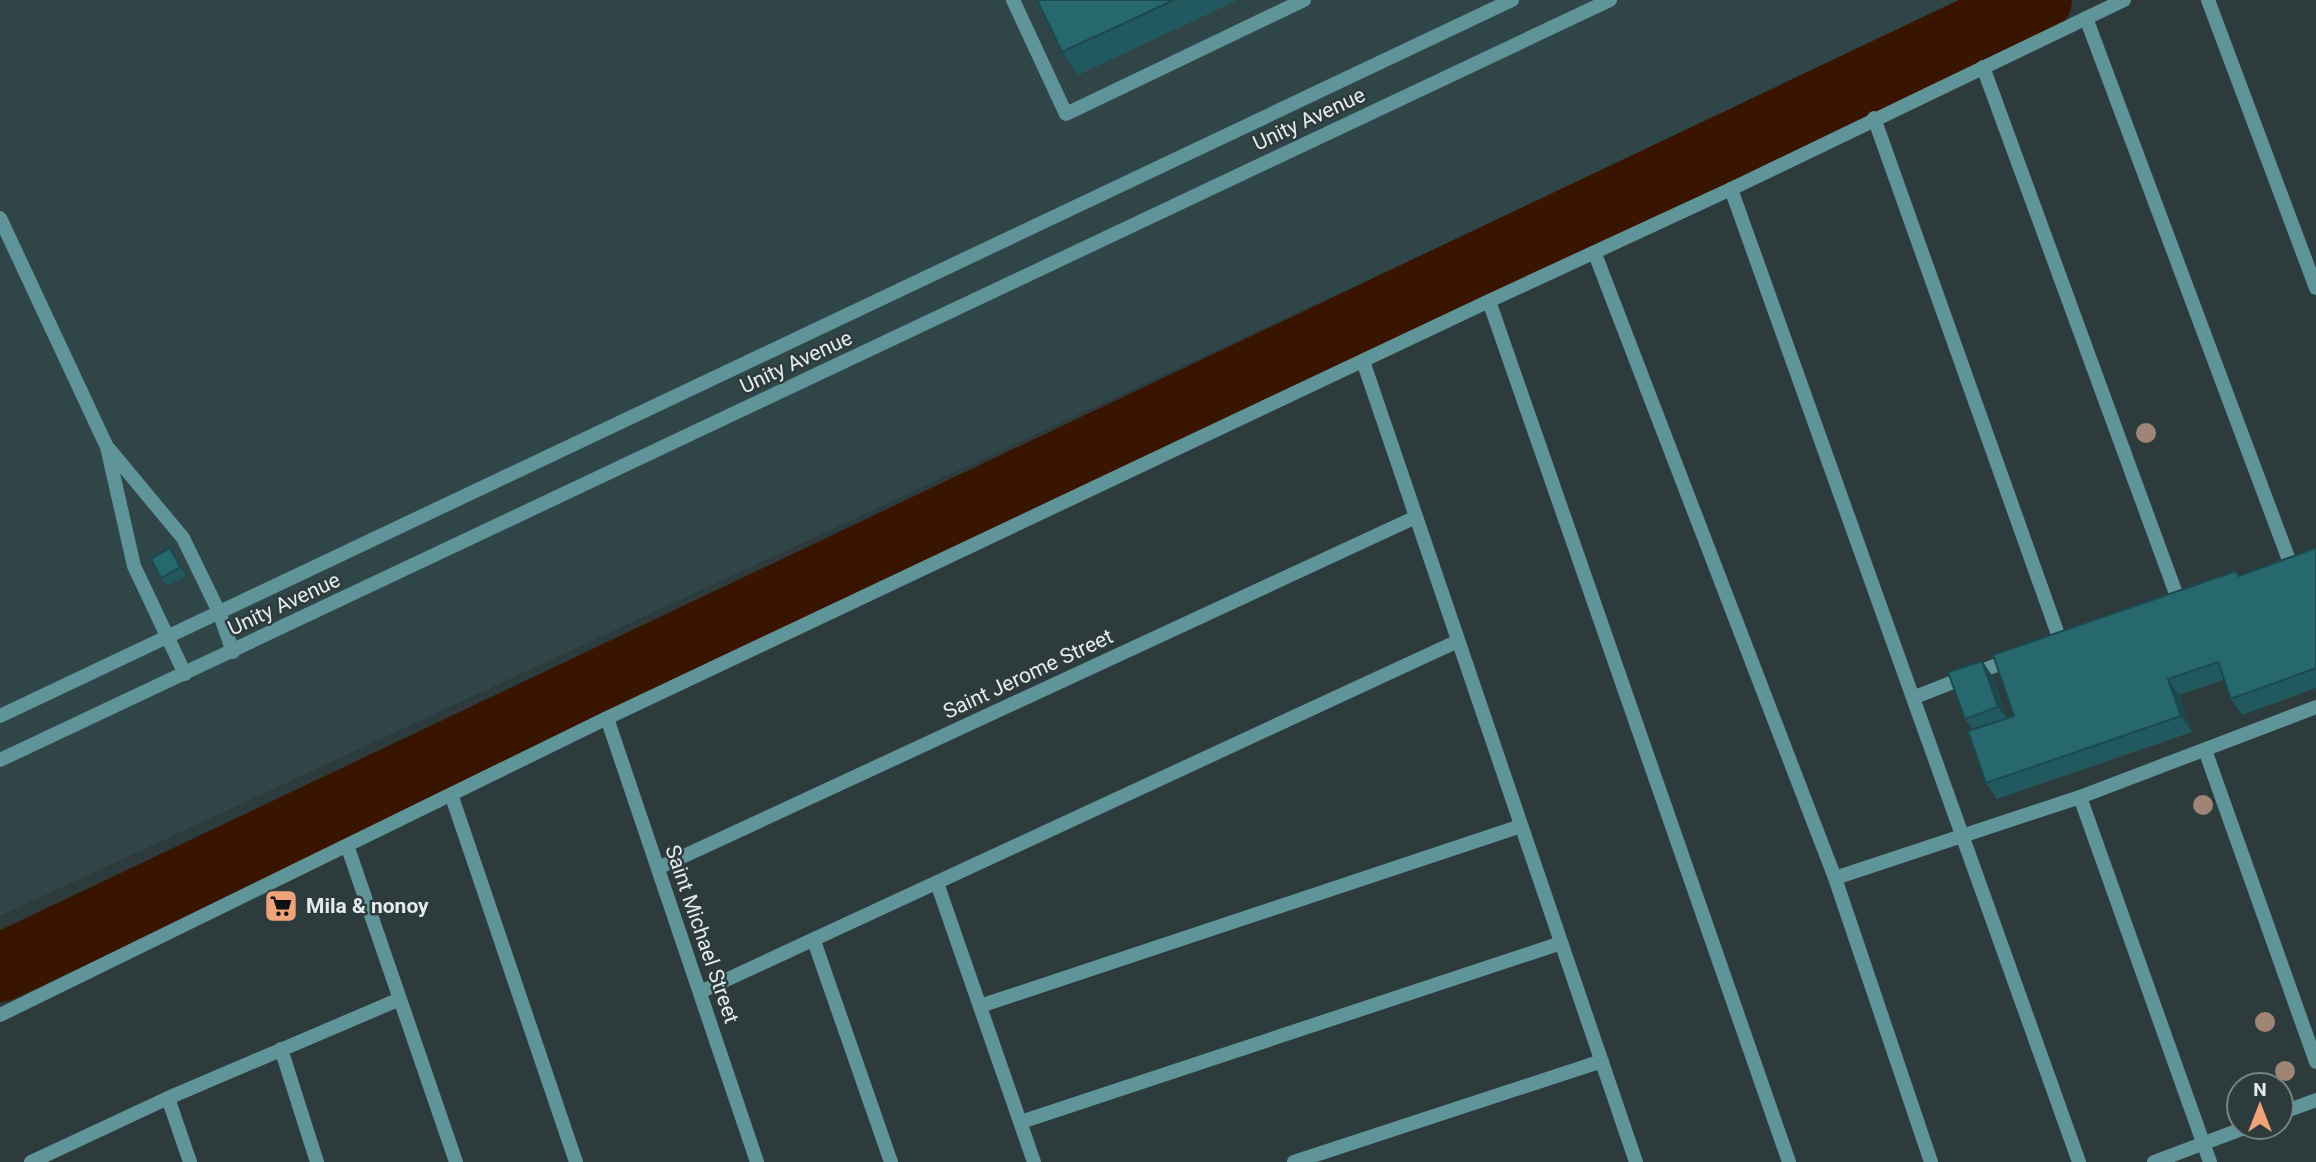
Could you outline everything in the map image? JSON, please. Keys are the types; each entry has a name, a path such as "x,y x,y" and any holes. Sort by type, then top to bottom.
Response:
{"street":[{"path":"1013,0 1066,114 1304,0"},
{"name":"Unity Avenue","path":"0,716 1512,0"},
{"name":"Unity Avenue","path":"0,761 1610,0"},
{"path":"0,1015 348,848 607,718 1489,300 1595,254 2124,0"},
{"path":"2208,0 2316,288"},
{"path":"2086,18 2283,562 2307,553"},
{"path":"1983,67 2178,599"},
{"path":"1874,118 2061,640"},
{"path":"1731,189 1915,697 2079,1162"},
{"path":"0,218 107,447 134,566 185,674"},
{"path":"1595,254 1835,878 1931,1162"},
{"path":"1489,300 1789,1162"},
{"path":"1363,361 1636,1162"},
{"path":"107,447 183,538 219,612 233,652"},
{"name":"Saint Jerome Street","path":"658,868 1416,517"},
{"path":"699,992 1458,641"},
{"path":"1915,697 2024,654"},
{"path":"1835,878 2080,797 2316,707"},
{"name":"Saint Michael Street","path":"607,718 757,1162"},
{"path":"2205,750 2316,1062"},
{"path":"452,797 576,1162"},
{"path":"2080,797 2210,1162"},
{"path":"980,1006 1521,826"},
{"path":"348,848 456,1162"},
{"path":"937,883 1034,1162"},
{"path":"814,941 891,1162"},
{"path":"1020,1122 1561,943"},
{"path":"31,1162 52,1157 168,1098 400,999"},
{"path":"281,1049 317,1162"},
{"path":"1294,1162 1602,1061"},
{"path":"168,1098 190,1162"},
{"path":"2295,1108 2316,1100"},
{"path":"2154,1162 2225,1136"}],"shaded area":[{"path":"0,0 1970,0 0,916"}],"building":[{"path":"1037,0 1174,0 1062,52"},
{"path":"170,548 180,567 161,578 151,559"},
{"path":"2316,548 2316,668 2231,699 2218,662 2168,679 2181,716 1986,783 1968,731 2014,716 1993,655 2236,571 2239,576"},
{"path":"1982,661 1998,707 1965,719 1948,672"}],"waterway":[{"path":"0,968 2038,0"}],"place":[{"name":"Mila & nonoy","path":"281,906"}]}
